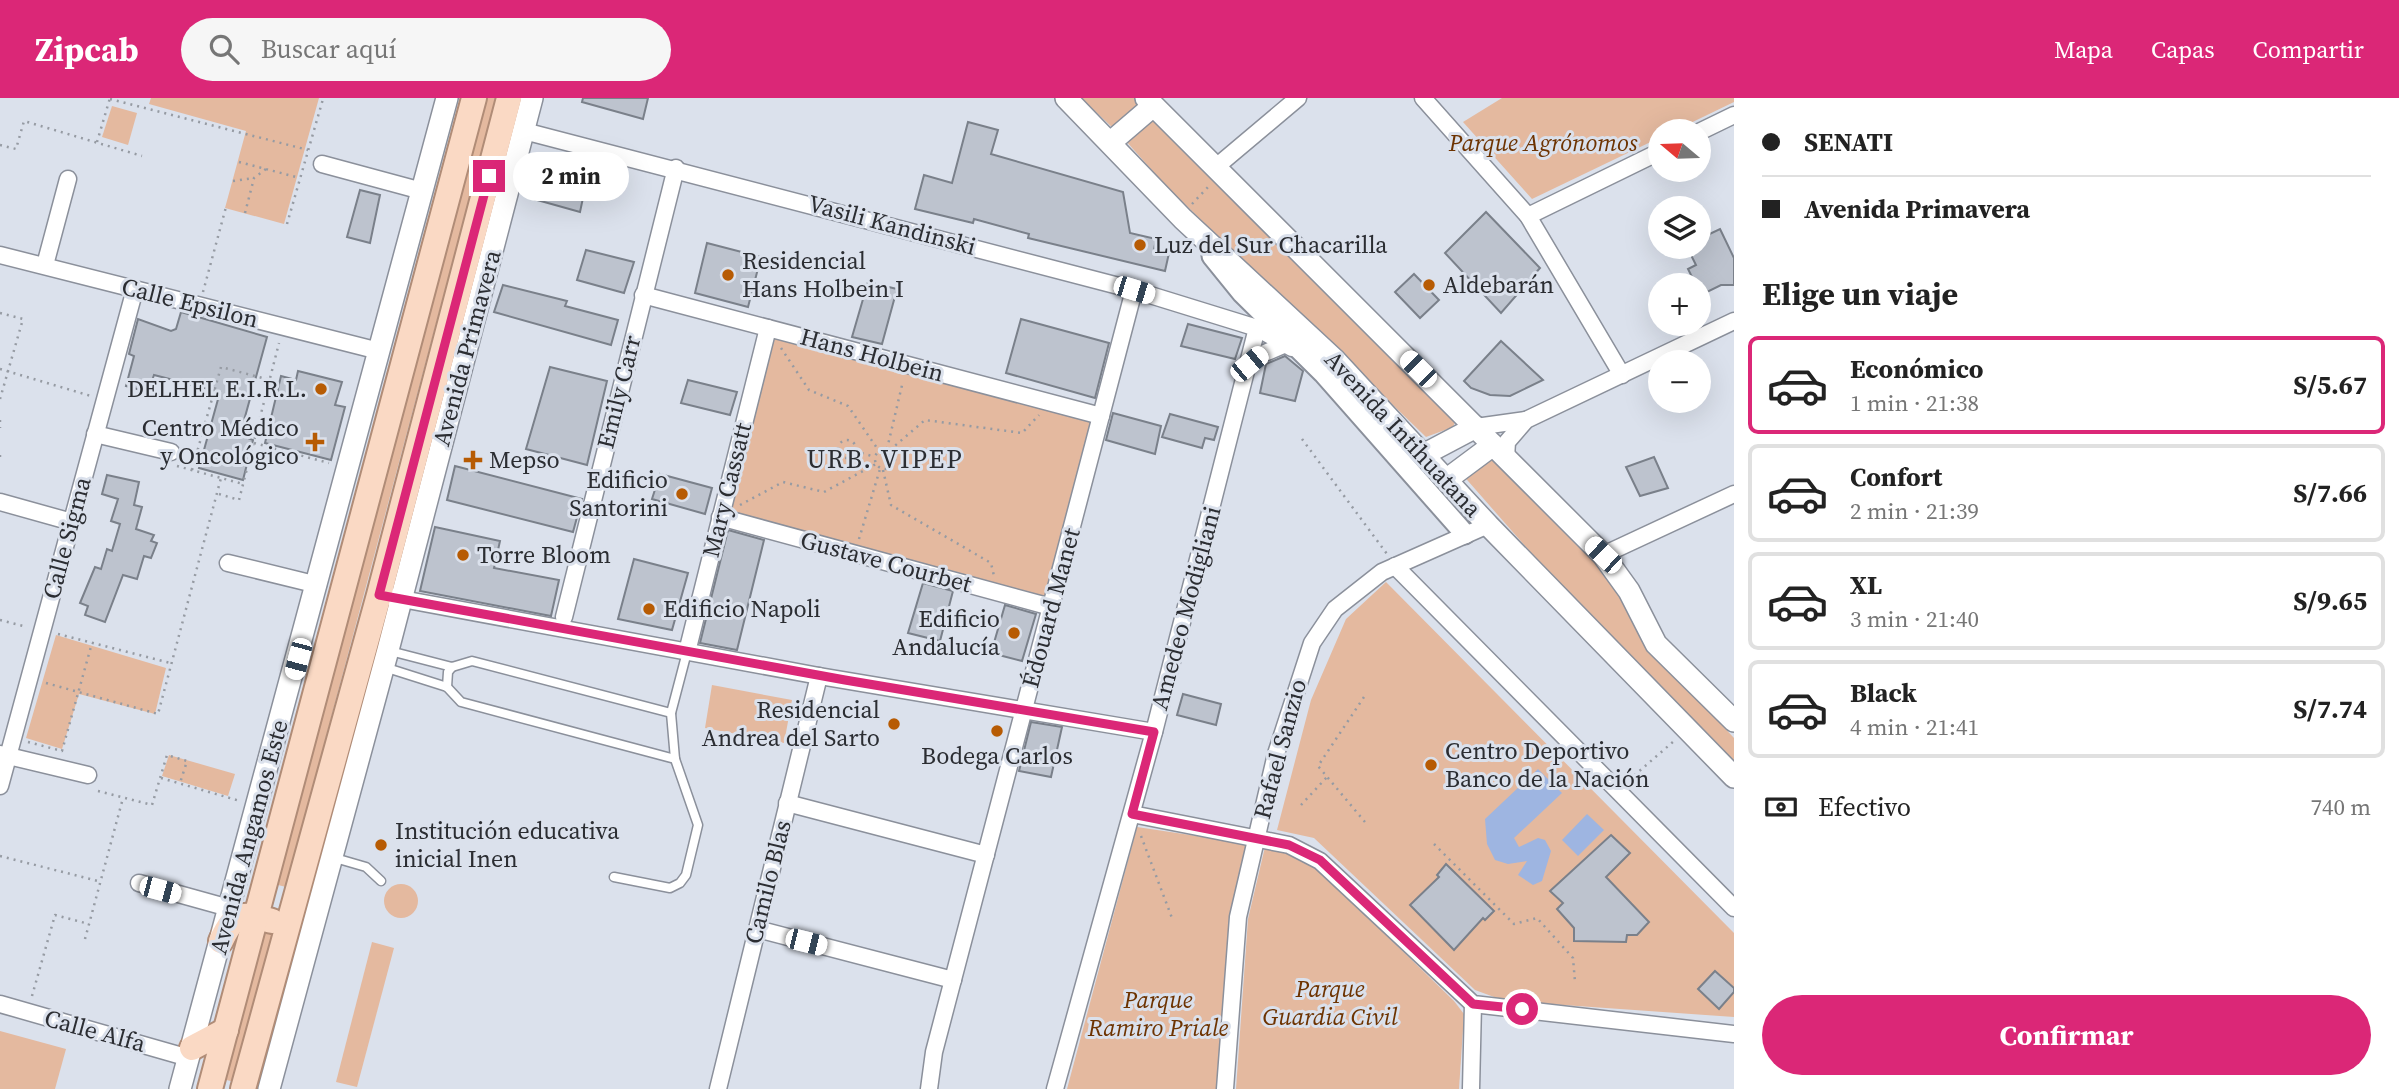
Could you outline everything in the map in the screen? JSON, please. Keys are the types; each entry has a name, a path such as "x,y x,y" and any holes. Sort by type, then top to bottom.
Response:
{"main road":[{"path":"330,587 379,351 447,98"},
{"path":"330,587 474,98"},
{"name":"Avenida Primavera","path":"390,597 509,98"},
{"name":"Avenida Primavera","path":"390,597 532,98"},
{"name":"Avenida Intihuatana","path":"1066,98 1181,218 1334,359 1488,525 1734,777"},
{"path":"1111,142 1149,102 1603,555 1629,591 1656,644 1734,721"},
{"path":"1423,455 1476,427"},
{"path":"1446,480 1500,452"},
{"name":"Avenida Angamos Este","path":"180,1089 257,805 330,587"},
{"name":"Avenida Angamos Este","path":"209,1089 257,917 330,587"},
{"path":"269,1089 386,659 390,597"},
{"path":"243,1089 287,925 390,597"},
{"path":"221,941 230,923 238,916 257,917 287,925"},
{"path":"191,1053 226,1030"}],"street":[{"path":"1219,170 1298,98"},
{"path":"1423,98 1528,216 1622,375"},
{"path":"1712,126 1734,115"},
{"name":"Vasili Kandinski","path":"524,131 676,168 1134,290 1257,328 1307,356"},
{"path":"1528,216 1648,157"},
{"path":"322,164 422,191"},
{"name":"Emily Carr","path":"564,617 676,168"},
{"path":"45,265 68,179"},
{"path":"1181,218 1242,293 1307,356 1465,534"},
{"name":"Calle Epsilon","path":"0,255 379,351"},
{"name":"Calle Sigma","path":"0,786 4,755 42,631 135,289"},
{"name":"Édouard Manet","path":"929,1089 934,1052 1134,290"},
{"path":"1219,316 1235,313 1241,304 1242,293"},
{"path":"1242,293 1257,328"},
{"name":"Hans Holbein","path":"643,295 772,333 1101,416"},
{"path":"1476,427 1526,420 1734,321"},
{"name":"Amedeo Modigliani","path":"1055,1089 1154,732 1257,328"},
{"name":"Mary Cassatt","path":"687,652 726,514 772,333"},
{"path":"1249,364 1260,355 1286,344"},
{"path":"1500,452 1511,435 1526,420"},
{"path":"95,434 171,452"},
{"path":"1603,555 1734,494"},
{"path":"0,502 72,522"},
{"path":"1465,534 1470,506"},
{"name":"Gustave Courbet","path":"726,514 1051,607"},
{"name":"Rafael Sanzio","path":"1225,1089 1238,916 1276,754 1312,643 1335,609 1395,566 1488,525"},
{"path":"228,563 330,587"},
{"path":"1395,566 1734,908"},
{"path":"390,597 819,676 1154,732"},
{"name":"Camilo Blas","path":"719,1089 819,676"},
{"path":"4,755 88,775"},
{"path":"787,803 986,855"},
{"path":"1132,814 1289,845 1320,860 1473,1004 1734,1034"},
{"path":"139,883 229,908"},
{"path":"757,929 953,980"},
{"name":"Calle Alfa","path":"0,1004 191,1053"},
{"path":"1471,1089 1473,1004"}],"lane":[{"path":"614,877 661,889 680,883 686,875 698,825 675,759 671,713 687,652"},
{"path":"386,659 452,667 472,661 671,713"},
{"path":"386,659 447,687 461,702 675,759"},
{"path":"447,687 446,680 452,667"},
{"path":"332,857 366,867 381,881"}],"path":[{"path":"97,143 110,98 308,150"},
{"path":"287,224 323,99"},
{"path":"0,145 16,149 24,121 142,156"},
{"path":"239,162 300,177"},
{"path":"233,181 254,178 266,169"},
{"path":"1181,218 1219,170"},
{"path":"245,213 254,178"},
{"path":"199,305 226,208"},
{"path":"0,313 23,319 0,400"},
{"path":"217,494 239,500 284,327"},
{"path":"772,333 809,390 848,406 879,451"},
{"path":"192,470 221,367 270,380"},
{"path":"0,369 104,399"},
{"path":"888,449 905,373"},
{"path":"995,582 990,563 891,505 882,469 876,464 875,457 879,451 888,449 925,420 1022,433 1044,410"},
{"path":"0,420 0,428"},
{"path":"1302,439 1395,566"},
{"path":"847,440 854,444 855,451 846,458 840,455 838,447 847,440"},
{"path":"254,443 332,464"},
{"path":"857,544 882,469 895,463 895,456 888,449"},
{"path":"855,451 875,457"},
{"path":"0,455 0,461"},
{"path":"726,514 783,482 824,492 876,464"},
{"path":"40,682 158,714 221,478"},
{"path":"0,620 171,664"},
{"path":"23,741 62,751 92,643"},
{"path":"1364,697 1318,766 1365,822"},
{"path":"1619,789 1687,729"},
{"path":"98,791 152,805 167,755 187,761 180,783"},
{"path":"1301,806 1327,777"},
{"path":"161,778 257,805"},
{"path":"85,939 123,798"},
{"path":"1132,814 1172,918"},
{"path":"1434,844 1514,924 1537,918 1573,958 1575,982"},
{"path":"0,856 100,882"},
{"path":"30,1003 55,915 89,924"}],"green space":[{"path":"151,98 319,98 284,224 225,208 246,131 149,104"},
{"path":"483,98 496,98 286,887 274,884"},
{"path":"1081,98 1136,98 1141,105 1115,130"},
{"name":"Parque Agrónomos","path":"1502,98 1734,98 1734,102 1699,119 1648,119 1648,143 1532,199 1463,122"},
{"path":"112,106 137,113 128,145 102,137"},
{"path":"1151,114 1456,420 1453,427 1426,437 1166,186 1125,140"},
{"path":"773,335 1093,420 1047,600 728,512"},
{"path":"1490,454 1607,575 1663,662 1734,738 1734,767 1540,563 1461,473"},
{"name":"Centro Deportivo Banco de la Nación","path":"1386,582 1734,933 1734,1017 1505,1001 1475,990 1314,838 1277,830 1311,700 1346,619"},
{"path":"56,635 166,668 155,714 79,694 62,749 26,738"},
{"path":"712,685 792,700 784,743 705,728"},
{"path":"169,755 235,774 228,796 162,776"},
{"name":"Parque Ramiro Priale","path":"1137,827 1250,844 1221,1089 1067,1089"},
{"name":"Parque Guardia Civil","path":"1265,847 1296,854 1316,867 1454,1001 1464,1014 1459,1089 1236,1089 1248,919"},
{"path":"401,884 413,889 418,901 413,913 401,918 389,913 384,901 389,889"},
{"path":"264,929 276,932 234,1082 223,1079"},
{"path":"372,942 394,948 357,1087 336,1082"},
{"path":"0,1031 66,1049 55,1089 0,1089"}],"water":[{"path":"1538,769 1562,793 1514,838 1519,847 1538,838 1545,840 1551,851 1542,881 1533,885 1518,875 1527,861 1508,864 1495,860 1487,844 1485,819"},
{"path":"1587,814 1604,830 1578,856 1562,840"}],"building":[{"path":"583,98 648,98 643,119 582,102"},
{"path":"968,122 998,130 991,154 1123,192 1130,233 1156,239 1154,250 1169,253 1165,271 1028,238 1029,234 974,219 973,223 915,209 924,175 952,183"},
{"path":"557,155 590,165 580,212 530,198 536,176 542,177 546,165 554,167"},
{"path":"360,190 380,195 370,243 347,237"},
{"path":"1486,212 1540,268 1501,313 1445,253"},
{"path":"1720,229 1734,258 1734,285 1721,285 1711,290 1711,273 1690,273 1688,269 1696,265 1693,259 1711,259 1711,233"},
{"name":"Residencial Hans Holbein I","path":"707,243 761,257 748,307 695,293"},
{"path":"586,250 634,262 624,293 577,280"},
{"path":"1414,274 1439,300 1420,318 1395,292"},
{"path":"868,282 897,289 882,344 852,337"},
{"path":"503,285 567,301 565,306 618,320 611,345 494,312"},
{"path":"181,312 267,337 240,435 253,440 243,480 199,468 220,392 154,375 148,392 126,386 134,356 129,354 138,319 171,331 176,329"},
{"path":"1021,319 1109,343 1095,398 1006,373"},
{"path":"1188,324 1242,338 1235,359 1181,346"},
{"path":"1501,341 1543,380 1510,396 1490,395 1471,388 1464,381"},
{"path":"1285,356 1303,371 1295,401 1260,393 1266,364"},
{"path":"550,367 607,381 587,465 526,449"},
{"path":"298,371 342,382 335,405 345,407 331,460 265,443 281,376 296,380"},
{"path":"688,380 737,392 730,415 681,403"},
{"path":"1113,413 1161,426 1155,454 1106,440"},
{"path":"1170,414 1218,427 1214,440 1205,438 1202,448 1162,437"},
{"path":"1654,457 1668,488 1640,496 1626,467"},
{"path":"455,466 582,499 573,532 447,500"},
{"name":"Edificio Santorini","path":"660,474 712,488 705,514 652,499"},
{"path":"107,475 139,482 134,505 142,507 136,529 154,535 151,541 157,543 151,558 144,556 137,579 123,575 105,622 85,615 88,606 80,603 95,567 101,569 107,549 112,551 120,524 111,521 118,499 102,494"},
{"name":"Torre Bloom","path":"435,527 500,541 494,568 559,580 551,616 420,591"},
{"path":"728,530 764,540 737,650 700,643"},
{"path":"634,559 688,573 672,630 618,619"},
{"path":"923,583 953,591 940,641 908,633"},
{"name":"Edificio Andalucía","path":"1005,605 1036,614 1022,661 991,653"},
{"path":"1183,694 1221,704 1216,725 1177,715"},
{"path":"1031,722 1062,727 1051,777 1019,771"},
{"path":"1611,835 1630,853 1606,877 1649,922 1637,935 1627,935 1626,942 1574,941 1574,928 1557,909 1563,903 1550,891"},
{"path":"1446,864 1494,911 1485,920 1483,918 1454,950 1410,905 1439,877 1437,875"},
{"path":"1715,971 1734,988 1734,992 1719,1009 1698,989"}],"place":[{"name":"Luz del Sur Chacarilla","path":"1140,245"},
{"name":"Residencial Hans Holbein I","path":"728,275"},
{"name":"Aldebarán","path":"1429,285"},
{"name":"DELHEL E.I.R.L.","path":"321,389"},
{"name":"Centro Médico y Oncológico","path":"315,442"},
{"name":"Mepso","path":"473,460"},
{"name":"Edificio Santorini","path":"682,494"},
{"name":"Torre Bloom","path":"463,555"},
{"name":"Edificio Napoli","path":"649,609"},
{"name":"Edificio Andalucía","path":"1014,633"},
{"name":"Residencial Andrea del Sarto","path":"894,724"},
{"name":"Bodega Carlos","path":"997,731"},
{"name":"Centro Deportivo Banco de la Nación","path":"1431,765"},
{"name":"Institución educativa inicial Inen","path":"381,845"}],"district":[{"name":"URB. VIPEP","path":"885,459"}],"route":[{"path":"489,176 379,595 1024,712 1154,732 1132,814 1289,845 1320,860 1473,1004 1522,1009"}]}
